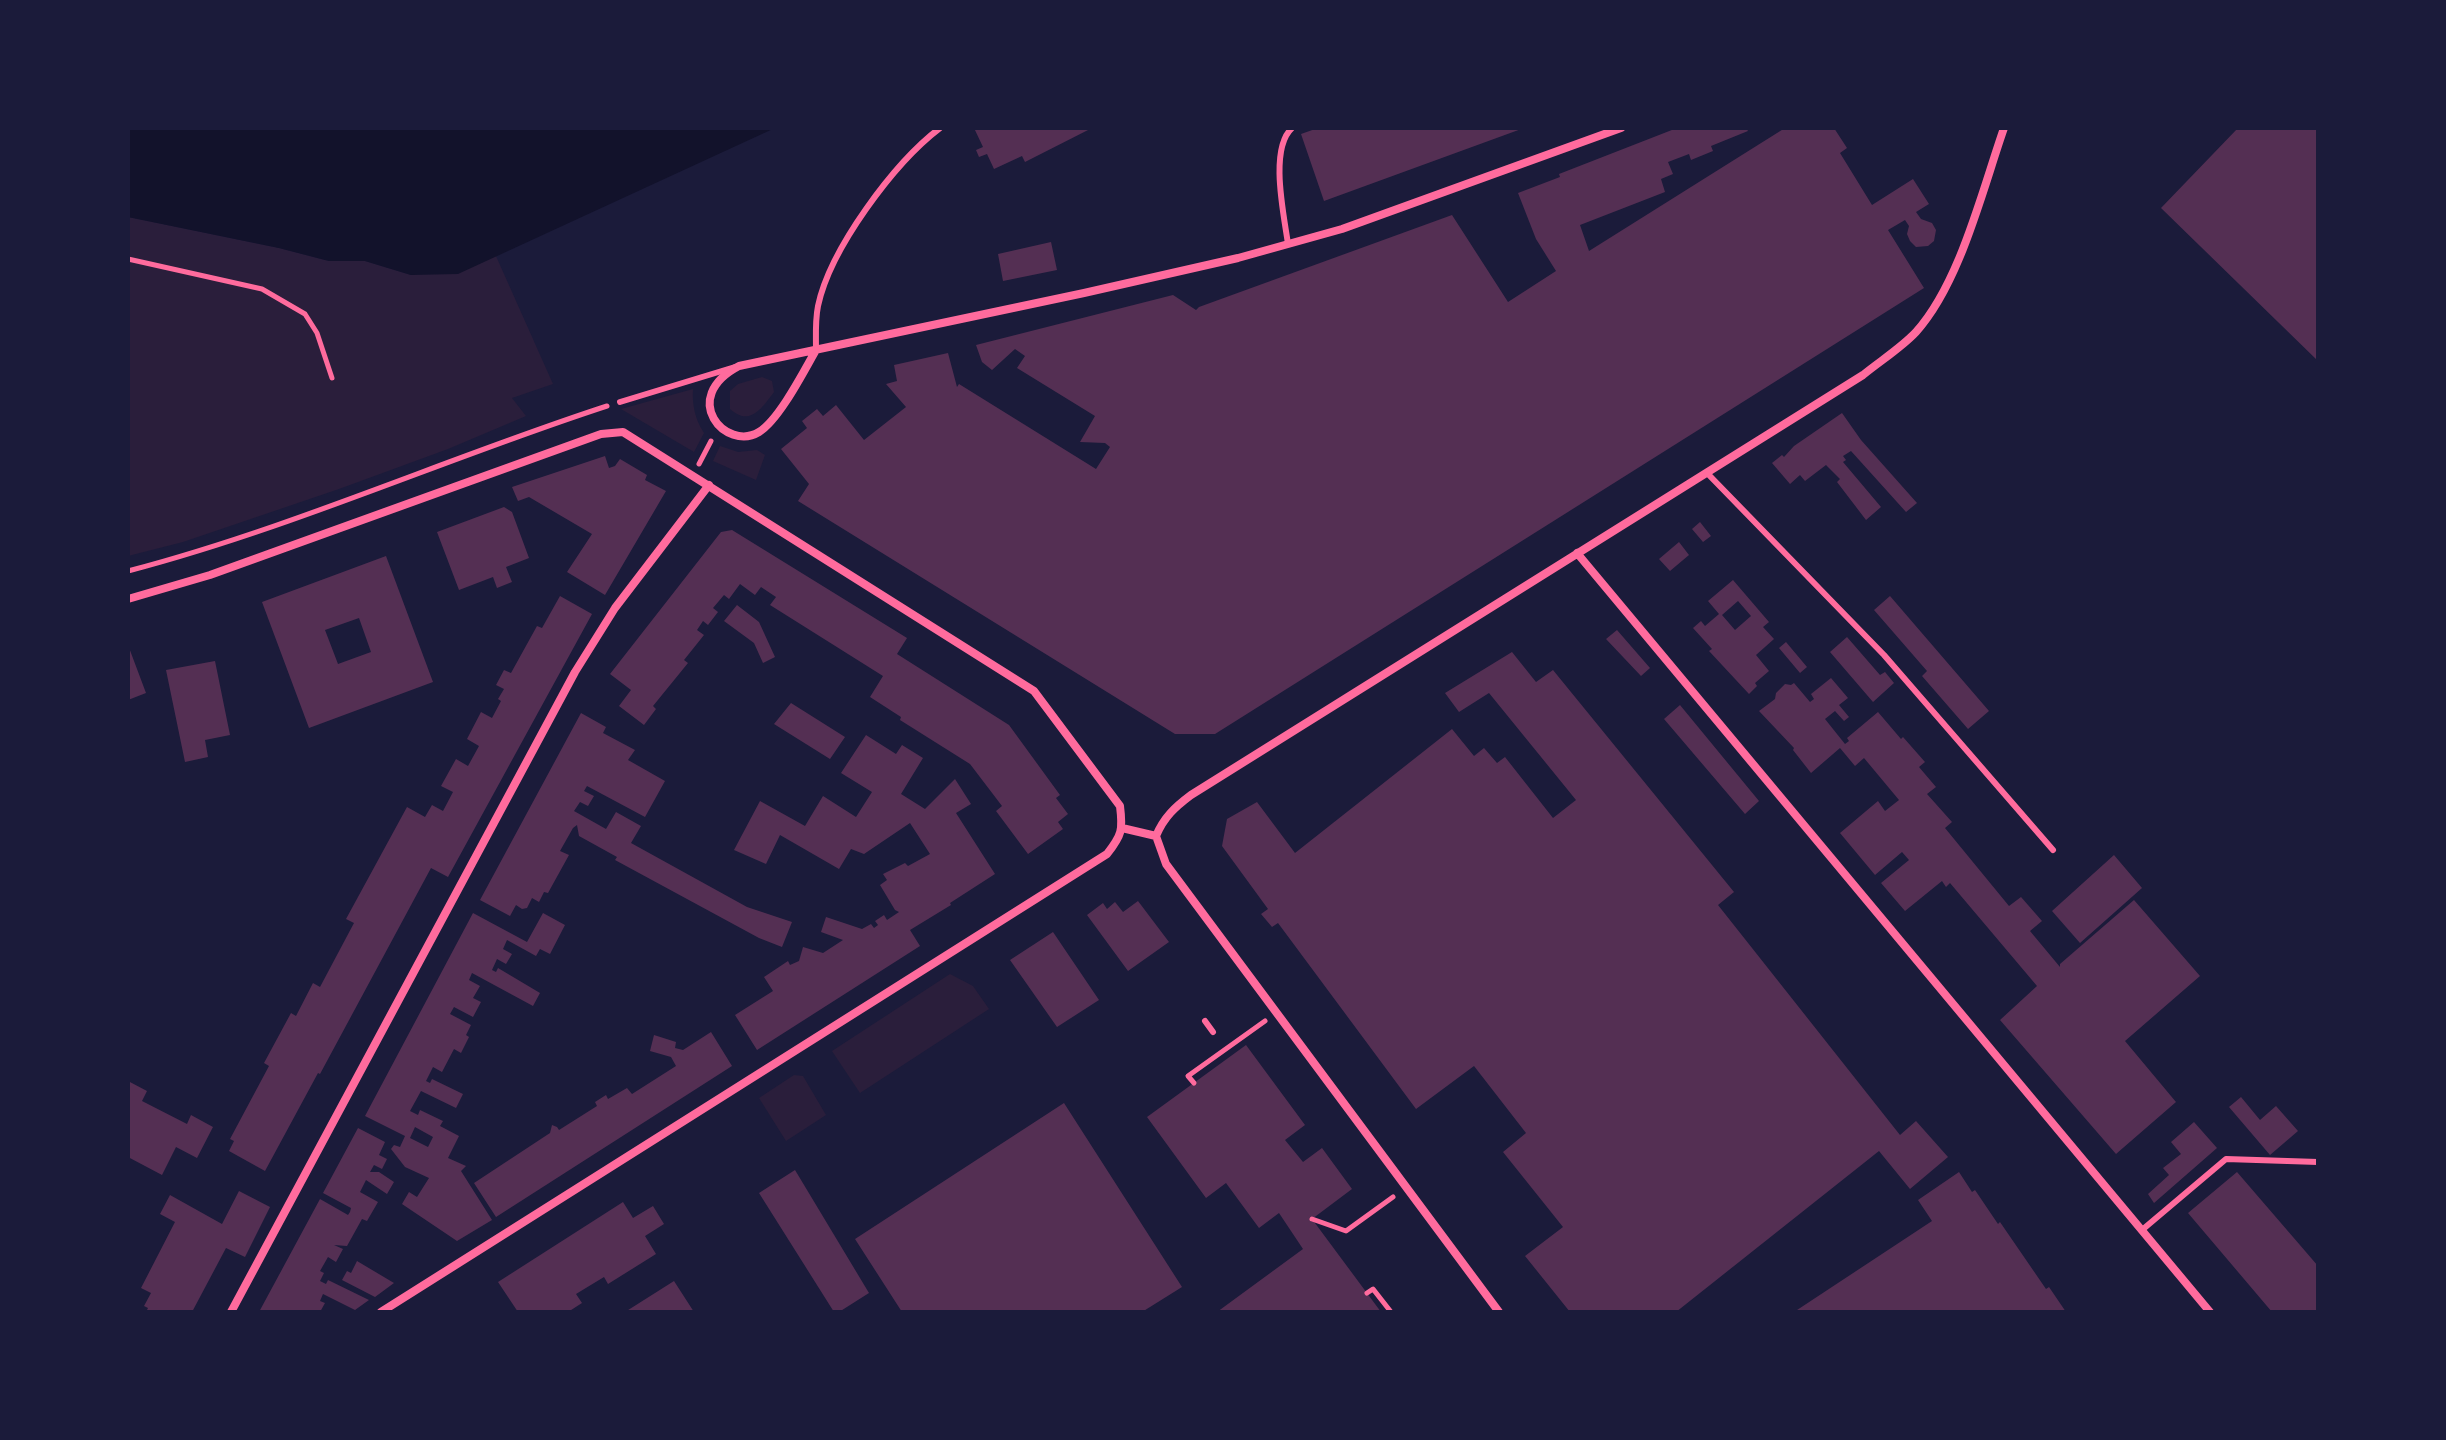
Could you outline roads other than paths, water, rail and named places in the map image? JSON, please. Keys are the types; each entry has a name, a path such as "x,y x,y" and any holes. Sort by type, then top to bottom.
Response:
{"street":[{"path":"816,350 769,424 757,434 741,437 715,420 708,402 712,388 724,374 739,366 1238,258 1342,229 1621,128"},
{"path":"1499,1312 1166,864 1156,836 1171,811 1191,795 1863,375 1915,333 1936,306 1957,265 2004,128"},
{"path":"128,599 210,575 601,434 623,432 1034,691 1120,806 1122,828 1118,840 1107,854 381,1312"},
{"path":"231,1312 575,672 615,608 709,485"},
{"path":"1577,553 2210,1312"},
{"path":"1122,828 1156,836"}],"lane":[{"path":"816,350 819,304 849,236 891,176 940,128"},
{"path":"1288,244 1280,188 1280,156 1286,134 1292,128"},
{"path":"620,402 739,366"},
{"path":"1707,473 1884,655 2053,850"},
{"path":"1205,1021 1213,1032"},
{"path":"2142,1230 2226,1159 2318,1162"}]}
